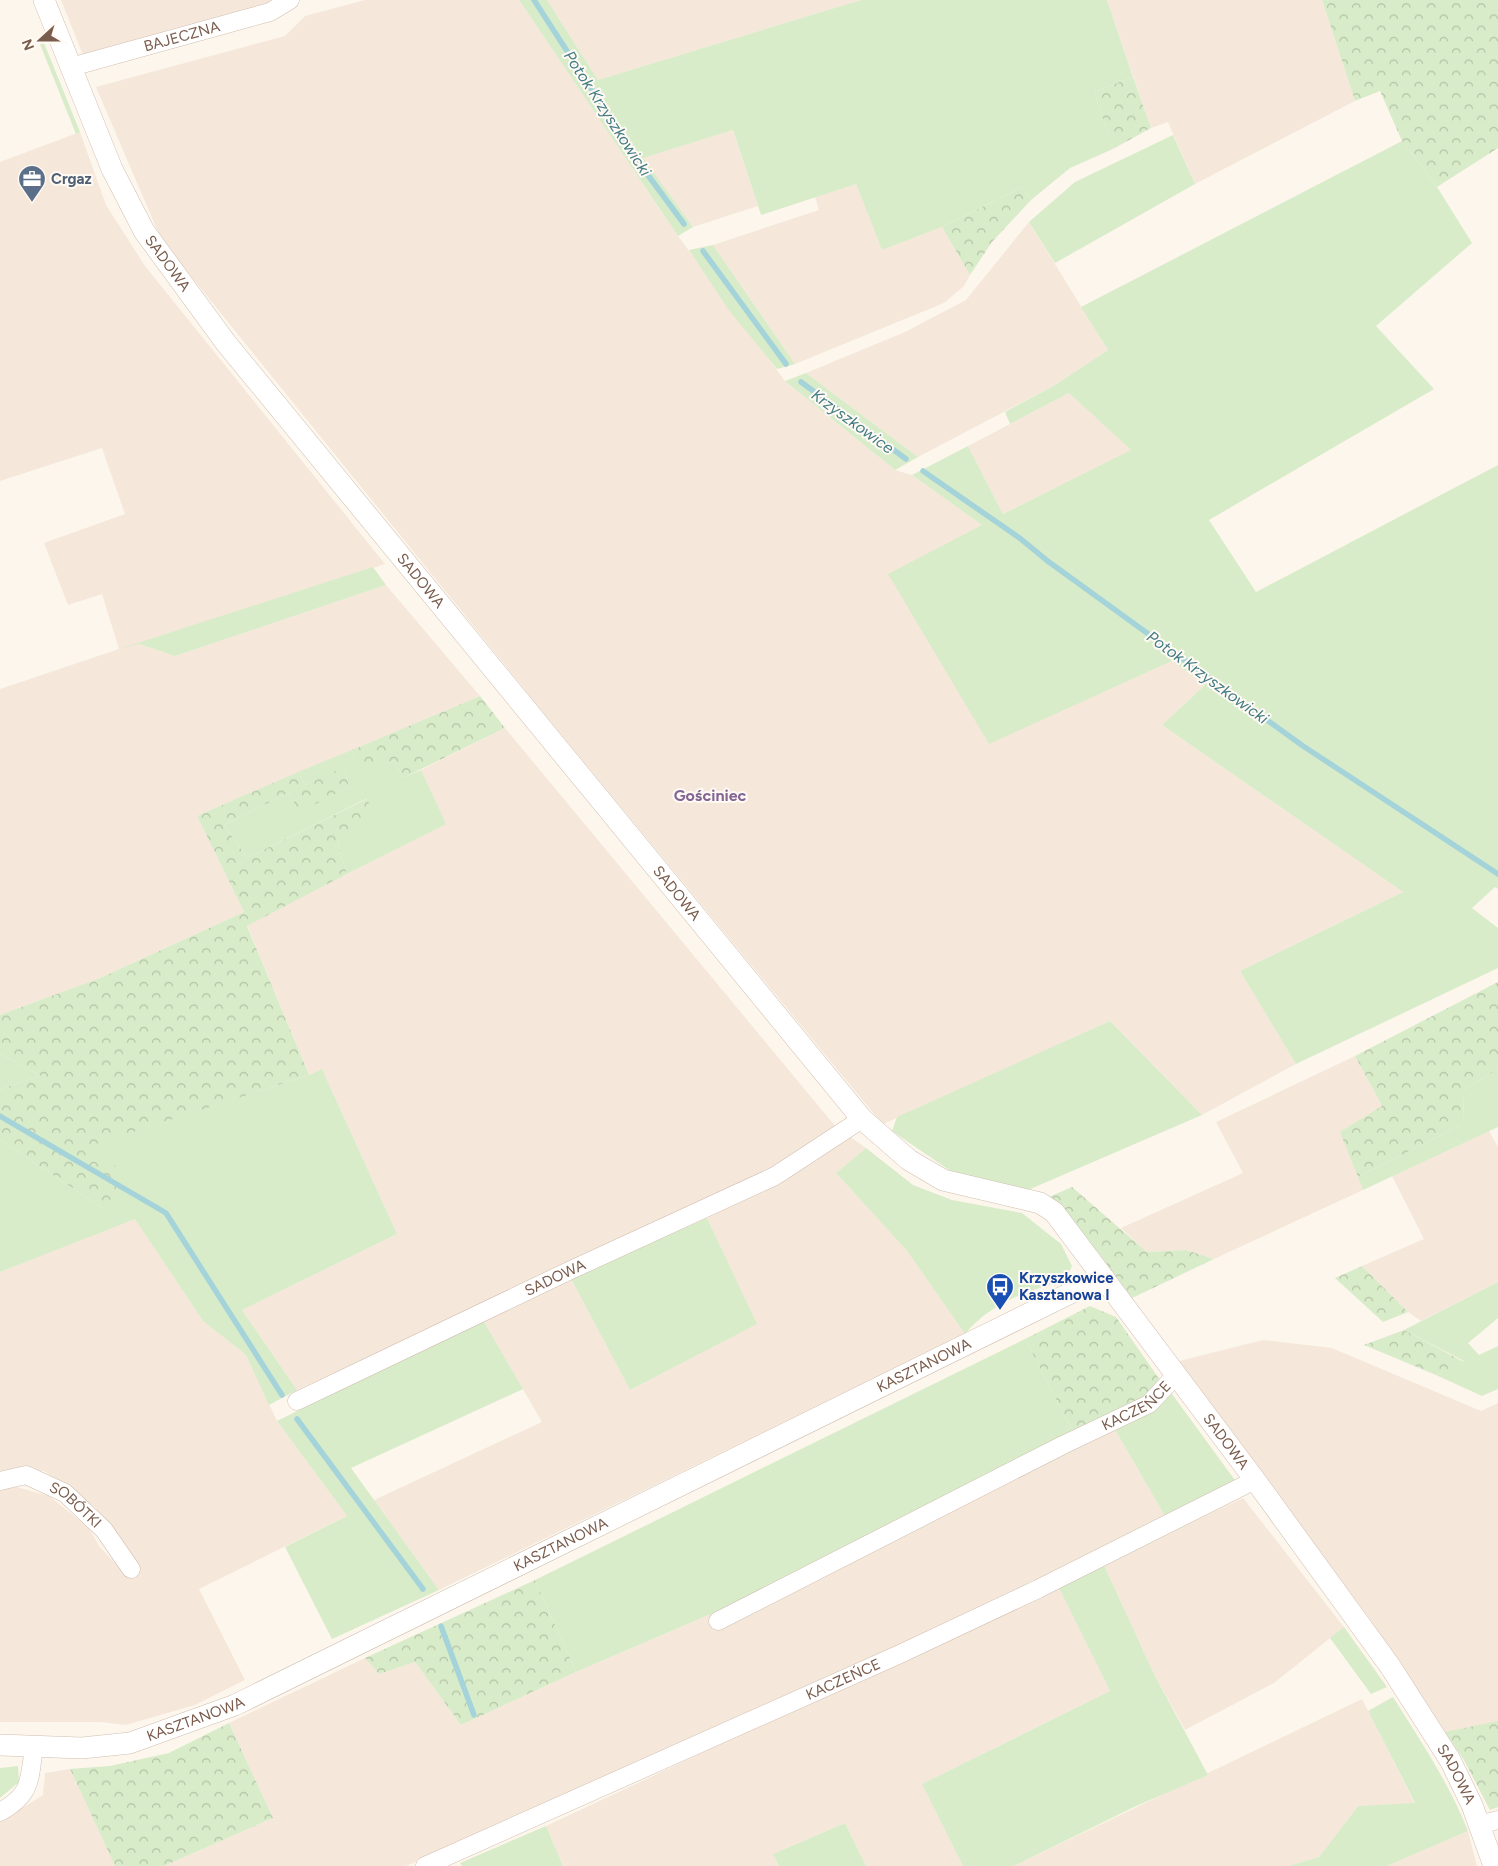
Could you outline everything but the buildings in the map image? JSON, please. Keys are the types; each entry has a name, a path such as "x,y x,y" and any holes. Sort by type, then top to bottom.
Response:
{"street":[{"name":"SADOWA","path":"44,0 122,190 149,240 226,343 862,1119 909,1160 943,1180 1040,1203 1054,1212 1255,1480 1390,1666 1489,1822 1494,1866"},
{"name":"BAJECZNA","path":"71,67 270,12 290,0"},
{"name":"SADOWA","path":"297,1401 448,1328 775,1176 862,1119"},
{"name":"KASZTANOWA","path":"0,1745 82,1748 130,1743 235,1705 1103,1277"},
{"name":"KACZEŃCE","path":"718,1621 1063,1445 1149,1404 1176,1375"},
{"name":"SOBÓTKI","path":"0,1481 26,1475 65,1493 104,1530 131,1569"},
{"name":"KACZEŃCE","path":"426,1866 893,1657 1038,1589 1255,1480"},
{"path":"0,1812 15,1803 24,1794 34,1747"}],"shaded area":[{"path":"61,0 286,0 83,55"},
{"path":"365,0 519,0 678,236 785,381 895,470 912,475 982,525 989,743 1172,661 1205,685 1162,725 1403,892 1240,971 1296,1064 1202,1115 1110,1021 883,1124 874,1114 538,706 161,239 96,87 285,36 305,16"},
{"path":"547,0 861,0 598,80"},
{"path":"1107,0 1322,0 1355,101 1195,184 1168,122 1151,128"},
{"path":"733,130 758,206 693,227 642,158"},
{"path":"80,132 106,205 145,266 385,564 128,647 139,644 175,656 386,585 480,696 197,816 244,912 100,978 0,1015 0,689 119,649 102,594 68,605 44,543 125,514 102,448 0,481 0,162"},
{"path":"856,184 882,250 942,227 970,275 964,286 944,303 795,364 713,245 819,210 815,197"},
{"path":"1029,222 1108,350 1055,385 918,457 806,373 905,332 966,300"},
{"path":"1069,393 1132,450 1003,514 968,446"},
{"path":"505,728 836,1127 770,1172 297,1390 242,1310 397,1234 322,1069 309,1075 247,925 445,824 421,770"},
{"path":"1355,1056 1382,1106 1358,1177 1363,1190 1214,1259 1186,1250 1147,1252 1121,1228 1243,1173 1216,1122"},
{"path":"1489,1131 1498,1147 1498,1282 1421,1321 1408,1312 1362,1266 1424,1239 1392,1176"},
{"path":"849,1136 866,1148 836,1173 907,1251 965,1334 439,1590 374,1500 542,1422 483,1320 571,1279 630,1390 756,1324 707,1218 777,1183"},
{"path":"135,1218 203,1321 246,1355 277,1421 347,1516 199,1589 245,1680 195,1705 126,1725 101,1722 0,1722 0,1491 13,1486 49,1496 89,1528 99,1546 128,1577 140,1568 95,1507 44,1471 14,1471 0,1475 0,1272"},
{"path":"1263,1340 1332,1348 1481,1411 1498,1403 1498,1807 1490,1810 1464,1760 1370,1619 1179,1361"},
{"path":"1108,1417 1166,1518 883,1655 406,1866 164,1866 273,1818 229,1723 365,1658 379,1674 415,1662 461,1725 576,1672 741,1601"},
{"path":"1243,1498 1344,1627 1274,1683 1185,1730 1153,1672 1103,1563"},
{"path":"1058,1586 1110,1691 922,1784 963,1866 866,1866 845,1823 773,1854 779,1866 563,1866 546,1826"},
{"path":"1362,1699 1415,1804 1358,1806 1319,1857 1288,1866 1014,1866"},
{"path":"70,1769 115,1866 0,1866 0,1822 43,1795 45,1773"},
{"path":"1468,1831 1477,1866 1387,1866"}],"green space":[{"path":"519,0 547,0 598,80 861,0 1107,0 1133,77 1094,92 1113,149 1070,168 1031,200 1022,187 942,227 882,250 856,184 761,215 733,130 643,158 693,227 678,236"},
{"path":"1322,0 1498,0 1498,148 1437,187 1402,141 1380,91 1355,101"},
{"path":"44,43 80,132 76,134 40,44"},
{"path":"1133,77 1151,128 1113,149 1094,92"},
{"path":"1173,135 1195,184 1055,263 1029,222 1075,182"},
{"path":"1402,141 1437,187 1472,243 1376,326 1434,389 1209,520 1256,592 1498,465 1498,889 1495,887 1472,908 1498,928 1498,968 1296,1064 1240,971 1403,892 1162,725 1205,685 1172,661 989,744 888,574 982,525 912,475 968,446 1003,514 1131,450 1069,393 1010,424 1005,412 1055,385 1108,350 1081,307"},
{"path":"1022,187 1031,200 992,242 970,275 942,227"},
{"path":"713,245 795,364 777,369 728,309 689,250"},
{"path":"806,373 918,457 895,470 785,381"},
{"path":"373,567 386,585 175,656 139,644 119,649"},
{"path":"480,696 505,728 403,778 394,760 362,775 352,750"},
{"path":"352,750 362,774 394,760 403,778 421,770 446,824 347,874 337,842 375,819 366,799 247,858 224,825 290,792 298,812 349,787 344,768 305,785 298,772"},
{"path":"344,767 349,787 298,813 290,792 224,825 247,858 367,799 376,819 337,842 347,874 247,926 309,1075 90,1146 127,1175 104,1209 0,1140 0,1089 41,1076 0,1054 0,1015 100,978 244,912 197,816 298,772 305,785"},
{"path":"1498,982 1498,1069 1464,1090 1463,1124 1358,1177 1340,1132 1382,1106 1355,1056"},
{"path":"1110,1021 1202,1115 1028,1190 955,1174 892,1131 897,1117"},
{"path":"0,1054 41,1076 0,1089"},
{"path":"322,1069 397,1234 242,1310 297,1390 269,1405 246,1355 203,1321 135,1219 0,1272 0,1140 104,1209 89,1146 309,1075"},
{"path":"1498,1069 1498,1127 1363,1190 1358,1177 1463,1124 1464,1090"},
{"path":"866,1148 913,1185 952,1200 1022,1213 1061,1244 1072,1266 1065,1281 1010,1299 986,1314 965,1334 907,1251 836,1173"},
{"path":"1072,1187 1147,1252 1186,1250 1214,1259 1132,1298 1098,1252 1049,1197"},
{"path":"707,1218 757,1324 630,1390 571,1279"},
{"path":"1362,1266 1408,1312 1383,1322 1335,1278"},
{"path":"1498,1282 1498,1318 1468,1343 1479,1355 1498,1346 1498,1389 1482,1396 1436,1375 1464,1361 1404,1330"},
{"path":"1090,1306 1116,1317 1160,1380 1145,1399 1074,1434 1025,1339"},
{"path":"483,1320 523,1389 351,1468 439,1590 332,1639 285,1547 347,1516 277,1421"},
{"path":"1404,1330 1464,1362 1436,1375 1364,1345"},
{"path":"1025,1339 1074,1434 741,1601 576,1672 535,1580"},
{"path":"1172,1394 1237,1483 1166,1518 1113,1426"},
{"path":"1103,1563 1153,1672 1208,1775 1134,1807 1014,1866 963,1866 922,1784 1110,1691 1058,1586"},
{"path":"535,1580 576,1672 461,1725 415,1662 379,1674 365,1658"},
{"path":"1344,1627 1387,1687 1371,1694 1330,1638"},
{"path":"1393,1697 1443,1779 1468,1831 1387,1866 1288,1866 1319,1857 1358,1806 1415,1803 1368,1711"},
{"path":"1498,1721 1498,1807 1490,1810 1464,1760 1445,1732"},
{"path":"229,1723 273,1818 164,1866 115,1866 70,1769 110,1766 169,1753"},
{"path":"18,1766 19,1782 0,1798 0,1768"},
{"path":"845,1823 866,1866 779,1866 773,1854"},
{"path":"546,1826 563,1866 462,1866 460,1863"}],"waterway":[{"name":"Potok Krzyszkowicki","path":"534,0 642,167 684,224"},
{"name":"Potok Krzyszkowicki","path":"703,251 786,364"},
{"name":"Krzyszkowice","path":"801,382 906,459"},
{"name":"Potok Krzyszkowicki","path":"923,471 1021,539 1049,562 1303,746 1498,874"},
{"path":"0,1116 166,1213 282,1395"},
{"path":"297,1419 423,1589"},
{"path":"441,1626 474,1715"}],"place":[{"name":"Crgaz","path":"32,203"},
{"name":"Krzyszkowice Kasztanowa I","path":"1000,1311"}],"district":[{"name":"Gościniec","path":"710,795"}]}
